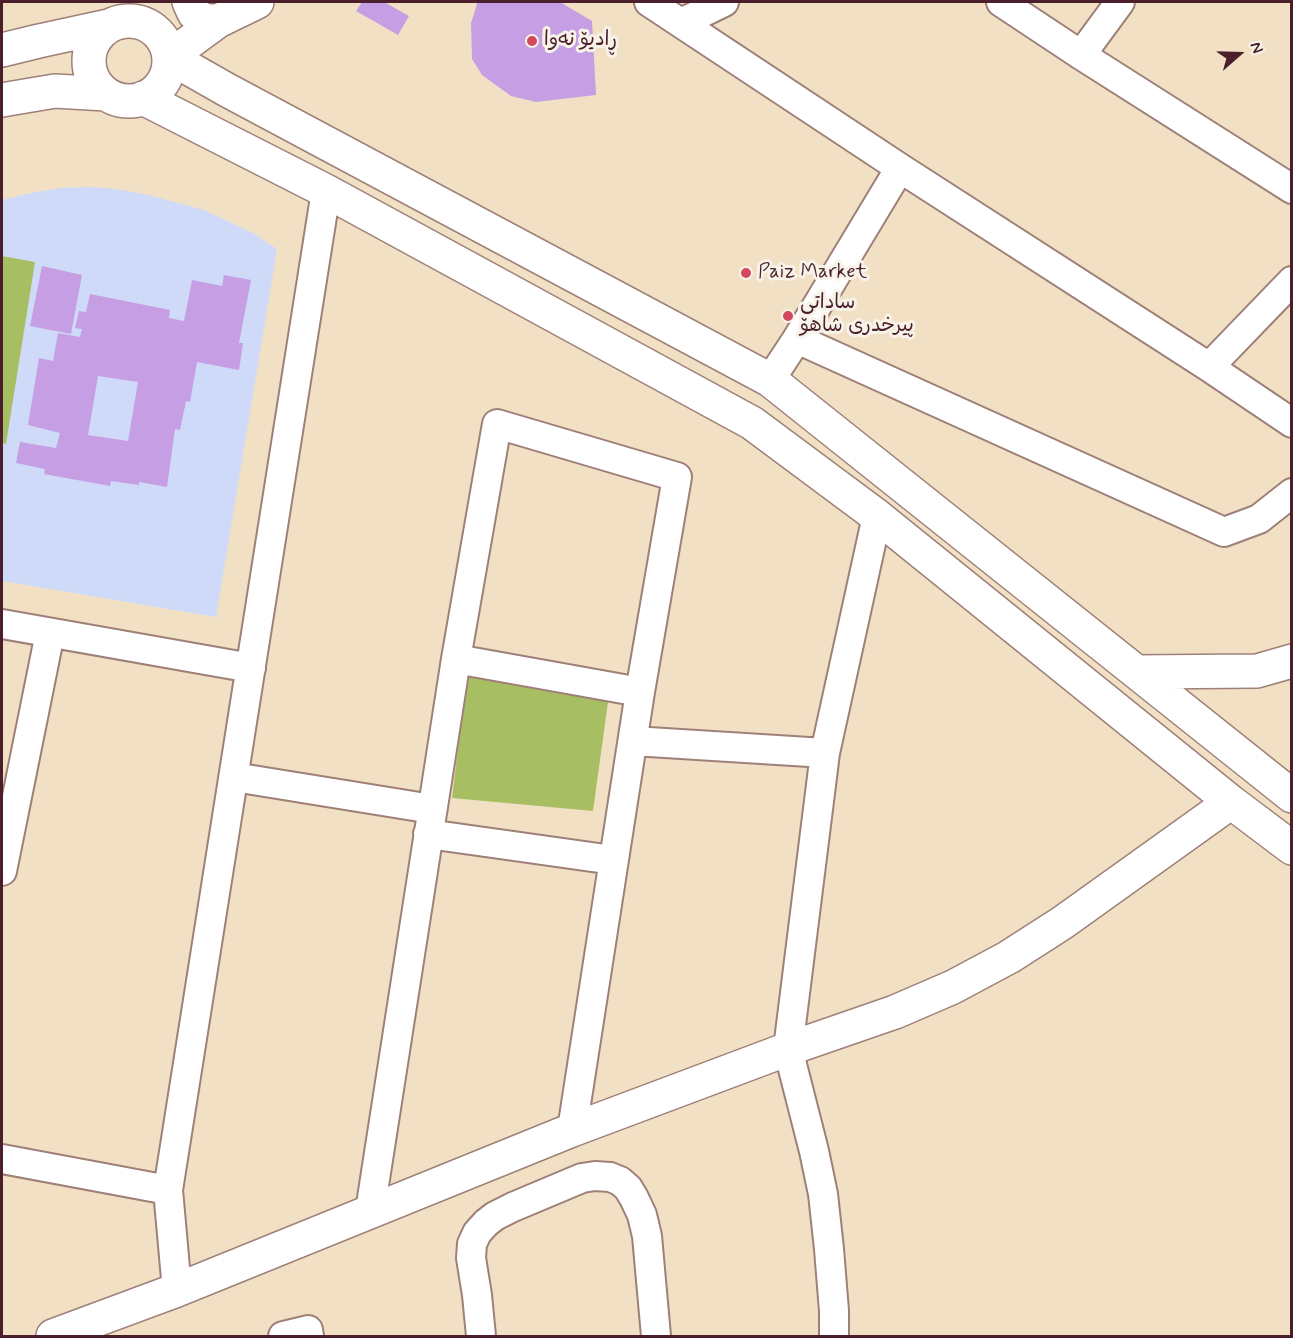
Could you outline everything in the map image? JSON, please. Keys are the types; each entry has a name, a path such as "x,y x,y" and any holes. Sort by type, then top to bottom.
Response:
{"street":[{"path":"2,50 121,23 147,24 158,33 169,57 168,70 163,82 154,92 143,98 130,101 118,99 106,93 91,73 89,60 91,47 98,35 121,23 160,2"},
{"path":"189,2 194,13 201,19 218,21"},
{"path":"169,57 218,21 257,2"},
{"path":"649,2 1292,423"},
{"path":"681,23 724,2"},
{"path":"1001,2 1292,189"},
{"path":"1081,55 1120,2"},
{"path":"39,41 50,43 66,59 67,71 56,91"},
{"path":"169,57 770,380 1292,795"},
{"path":"207,132 202,117 203,109 212,96 227,90"},
{"path":"2,100 56,91 106,93"},
{"path":"143,98 326,191 752,423 877,516 1292,848"},
{"path":"770,380 900,168"},
{"path":"177,1290 168,1190 326,191"},
{"path":"1209,367 1292,281"},
{"path":"797,339 1224,531 1259,519 1292,493"},
{"path":"370,1211 456,659 497,424 676,477 613,860 572,1130"},
{"path":"834,1336 823,1194 788,1048 825,753 877,516"},
{"path":"2,624 251,668"},
{"path":"2,871 50,633"},
{"path":"456,659 640,692"},
{"path":"1137,672 1257,671 1292,661"},
{"path":"633,741 825,753"},
{"path":"234,777 613,860"},
{"path":"53,1336 177,1290 572,1130 788,1048 896,1012 953,987 1009,957 1062,924 1232,802"},
{"path":"2,1159 168,1190"},
{"path":"481,1336 471,1258 472,1244 477,1233 495,1216 513,1207 582,1178 595,1176 610,1177 620,1181 628,1188 642,1215 647,1236 656,1336"},
{"path":"283,1336 308,1330 309,1336"}],"shaded area":[{"path":"60,188 117,189 149,195 204,210 253,233 277,249 216,617 2,581 2,200"}],"green space":[{"path":"2,256 35,262 6,444 2,443"},
{"path":"467,675 608,702 593,811 452,798"}],"building":[{"path":"362,2 384,2 409,16 398,35 356,11"},
{"name":"ڕادیۆ نەوا","path":"475,2 560,2 592,21 596,95 536,102 511,96 482,75 472,59 471,23 477,4"},
{"path":"42,266 82,275 71,334 30,326"},
{"path":"224,275 251,280 239,343 243,343 239,370 197,362 190,402 186,401 180,430 175,429 167,487 139,482 139,485 111,481 110,486 44,474 45,469 16,463 20,442 56,448 60,433 28,425 39,358 53,361 58,333 80,337 82,329 75,328 79,311 86,312 90,294 170,310 169,318 184,321 192,280 222,286","holes":["98,376 138,382 128,441 88,435"]}],"place":[{"name":"ڕادیۆ نەوا","path":"532,41"},
{"name":"Paiz Market","path":"746,273"},
{"name":"ساداتی پیرخدری شاهۆ","path":"788,316"}]}
